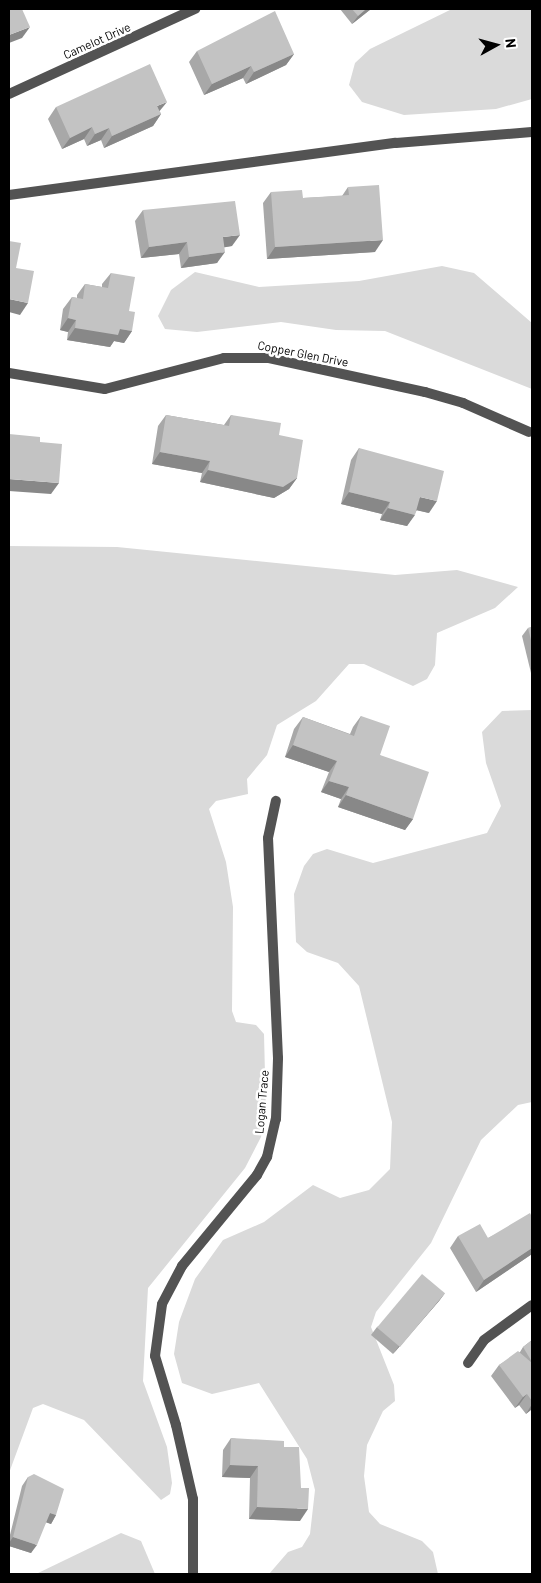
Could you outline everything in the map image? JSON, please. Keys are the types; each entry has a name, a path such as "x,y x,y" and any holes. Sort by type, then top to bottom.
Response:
{"street":[{"name":"Camelot Drive","path":"9,94 195,9"},
{"path":"9,195 386,144 532,132"},
{"name":"Copper Glen Drive","path":"9,373 105,389 224,358 269,358 435,394 530,432"},
{"name":"Logan Trace","path":"193,1574 193,1499 176,1425 154,1356 162,1304 182,1266 257,1175 267,1157 276,1119 278,1048 268,838 276,801"},
{"path":"468,1363 484,1340 532,1305"}],"shaded area":[{"path":"452,9 532,9 532,99 496,109 404,115 362,102 349,85 355,63 370,49"},
{"path":"442,266 474,273 532,323 532,389 385,331 336,330 281,322 197,332 165,329 158,316 171,290 195,272 259,287 359,281"},
{"path":"9,546 117,547 395,575 457,570 518,587 495,608 437,633 435,665 427,679 413,686 364,664 349,664 316,701 277,725 267,755 247,779 248,794 216,801 209,809 226,862 233,907 232,1011 236,1022 256,1025 264,1034 266,1115 261,1137 245,1168 148,1288 143,1381 167,1447 172,1483 170,1494 161,1500 84,1420 43,1404 33,1408 9,1473"},
{"path":"532,710 532,1102 518,1105 481,1140 431,1243 376,1312 371,1327 394,1385 395,1401 383,1411 367,1445 364,1476 369,1512 380,1524 422,1541 433,1552 438,1574 269,1574 288,1552 302,1547 310,1534 315,1490 307,1459 259,1383 212,1394 182,1383 174,1354 179,1322 195,1279 223,1240 264,1222 313,1185 340,1198 369,1190 390,1169 392,1122 359,986 338,963 307,952 296,942 294,894 304,866 313,854 327,849 373,863 487,833 501,806 486,763 482,732 502,711"},
{"path":"121,1533 141,1541 155,1574 36,1574"}],"building":[{"path":"9,9 22,9 30,27 9,35"},
{"path":"352,9 366,9 358,16"},
{"path":"275,11 294,54 254,72 251,66 212,84 197,51"},
{"path":"150,64 167,102 157,106 161,114 112,136 109,128 95,134 92,127 70,138 56,107"},
{"path":"379,185 383,240 275,247 271,192 302,190 303,198 349,195 348,187"},
{"path":"235,201 240,235 223,237 225,252 189,257 187,242 149,247 143,210"},
{"path":"9,241 21,243 16,268 34,271 28,303 9,299"},
{"path":"111,273 135,277 129,311 135,312 132,331 120,329 118,335 75,328 76,320 68,318 72,297 83,299 85,284 108,288"},
{"path":"166,415 229,426 231,415 281,423 279,435 303,440 297,478 283,487 208,470 210,461 160,452"},
{"path":"9,434 40,437 40,442 62,444 59,483 9,479"},
{"path":"359,448 444,471 437,501 420,497 415,515 388,508 390,502 349,492"},
{"path":"532,627 532,644 528,628"},
{"path":"361,716 390,726 380,755 429,772 413,819 346,795 349,787 329,781 337,761 293,745 303,717 354,736"},
{"path":"530,1213 532,1217 532,1248 484,1280 458,1236 480,1224 488,1238"},
{"path":"422,1274 445,1293 400,1347 377,1328"},
{"path":"532,1340 532,1362 523,1347"},
{"path":"518,1351 532,1363 532,1401 527,1394 523,1397 499,1365"},
{"path":"231,1438 284,1441 284,1447 299,1447 301,1488 309,1488 308,1509 257,1507 258,1466 230,1465"},
{"path":"34,1474 64,1489 56,1515 50,1513 37,1545 13,1537 28,1477"}]}
